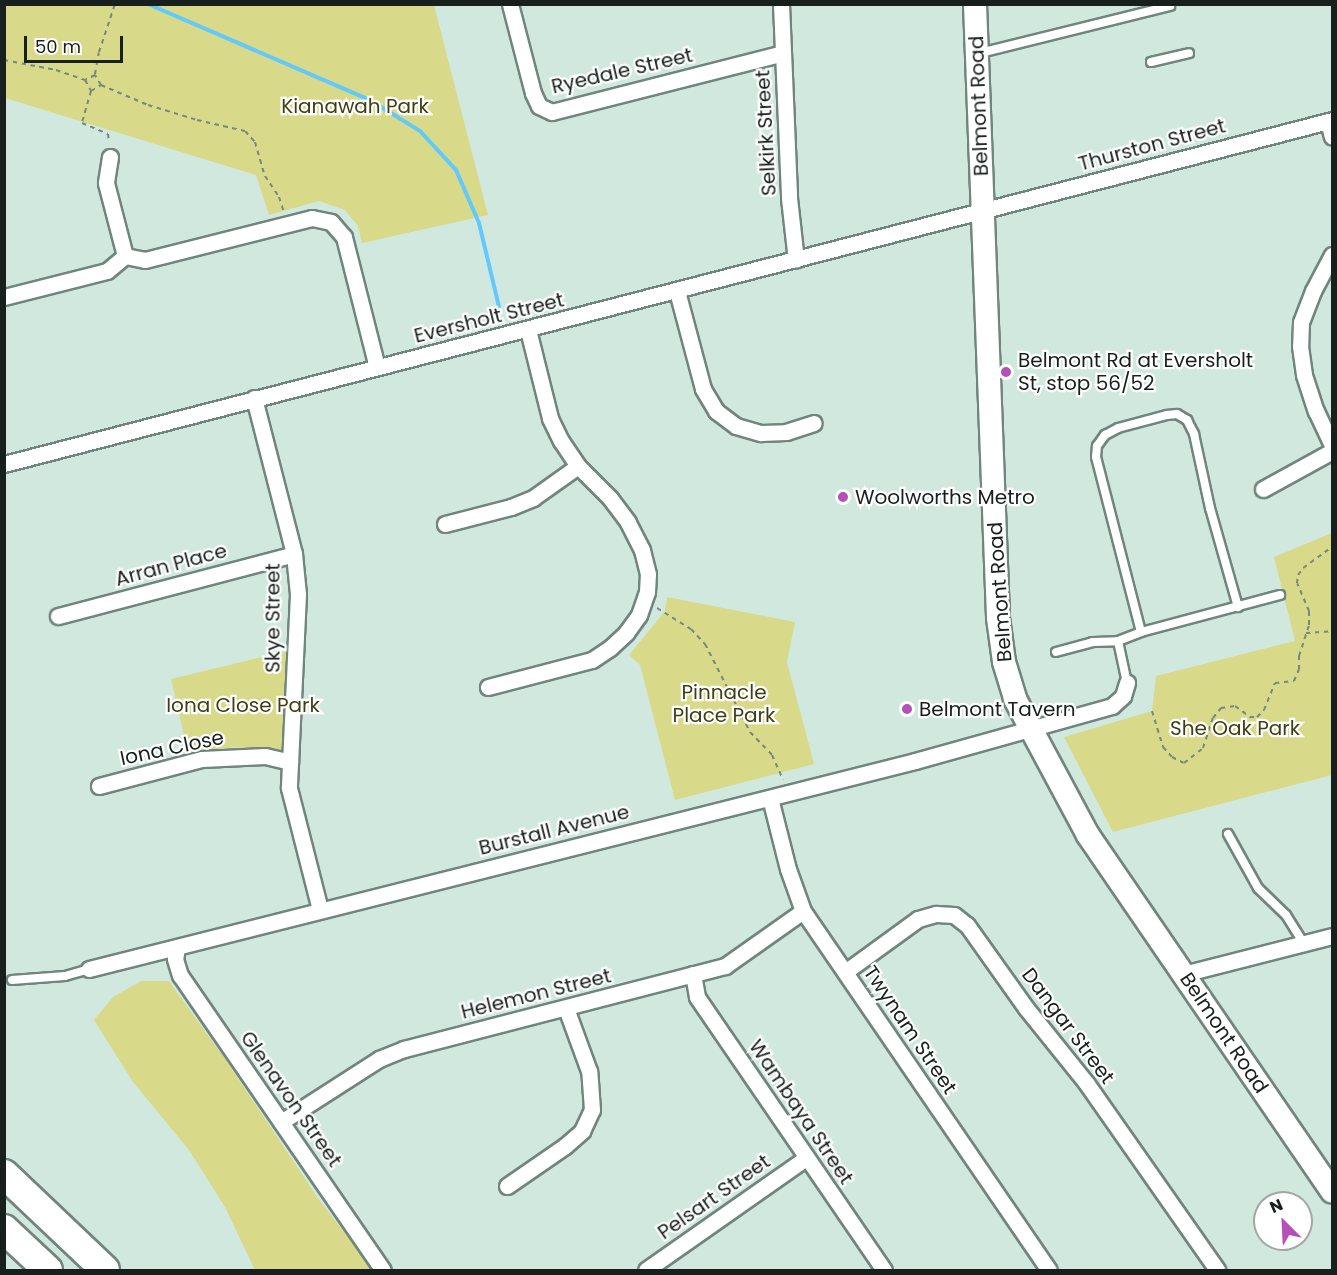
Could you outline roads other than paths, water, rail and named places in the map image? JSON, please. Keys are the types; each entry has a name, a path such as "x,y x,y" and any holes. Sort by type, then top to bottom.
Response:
{"highway":[{"path":"4,1174 105,1270"},
{"path":"4,1229 48,1270"}],"main road":[{"name":"Belmont Road","path":"975,4 998,618 1004,662 1015,699 1088,835 1332,1191"}],"street":[{"name":"Ryedale Street","path":"510,4 533,93 540,106 552,112 783,53"},
{"name":"Selkirk Street","path":"781,4 789,198 796,260"},
{"name":"Thurston Street","path":"983,212 1330,120"},
{"path":"1330,120 1332,137"},
{"path":"110,157 106,183 125,256"},
{"name":"Eversholt Street","path":"4,464 983,212"},
{"path":"125,256 145,260 312,218 331,222 344,237 377,367"},
{"path":"1332,255 1313,291 1301,322 1300,346 1304,375 1332,445"},
{"path":"4,297 107,271 125,256"},
{"path":"677,291 703,389 716,411 736,426 761,433 786,432 814,423"},
{"path":"489,687 592,660 610,648 626,633 639,615 648,574 638,541 628,522 610,498 578,466 561,441 550,418 528,330"},
{"name":"Skye Street","path":"254,398 294,554 298,594 289,788 320,910"},
{"path":"1263,489 1332,450"},
{"path":"445,524 511,507 533,498 578,466"},
{"name":"Arran Place","path":"58,616 294,554"},
{"name":"Burstall Avenue","path":"89,969 915,761 1112,706 1123,696 1127,683"},
{"name":"Iona Close","path":"99,786 202,759 265,756 290,762"},
{"name":"Twynam Street","path":"770,798 788,869 803,911 1049,1270"},
{"name":"Helemon Street","path":"281,1122 379,1059 404,1049 725,966 803,911"},
{"name":"Dangar Street","path":"844,972 918,919 936,914 954,915 967,925 1026,1008 1087,1084 1217,1270"},
{"path":"1183,974 1332,936"},
{"name":"Glenavon Street","path":"177,948 175,958 180,975 383,1270"},
{"name":"Wambaya Street","path":"693,974 697,997 884,1270"},
{"path":"507,1186 565,1146 582,1131 592,1110 589,1071 566,1008"},
{"name":"Pelsart Street","path":"646,1270 806,1158"}],"lane":[{"path":"976,54 1170,6"},
{"path":"1151,62 1189,53"},
{"path":"1141,632 1096,457 1097,446 1105,435 1118,428 1157,417 1177,414 1188,420 1194,434 1210,508 1238,607"},
{"path":"1056,652 1093,642 1118,641 1141,632 1280,595"},
{"path":"1118,641 1127,683"},
{"path":"1228,834 1258,888 1286,915 1304,944"},
{"path":"12,980 65,976 89,969"}],"waterway":[{"path":"148,4 370,100 420,131 456,170 479,223 499,307"}],"place":[{"name":"Belmont Rd at Eversholt St, stop 56/52","path":"1006,372"},
{"name":"Woolworths Metro","path":"843,497"},
{"name":"Belmont Tavern","path":"907,709"}],"park label":[{"name":"Kianawah Park","path":"355,106"},
{"name":"Pinnacle Place Park","path":"724,704"},
{"name":"Iona Close Park","path":"243,705"},
{"name":"She Oak Park","path":"1235,728"}]}
